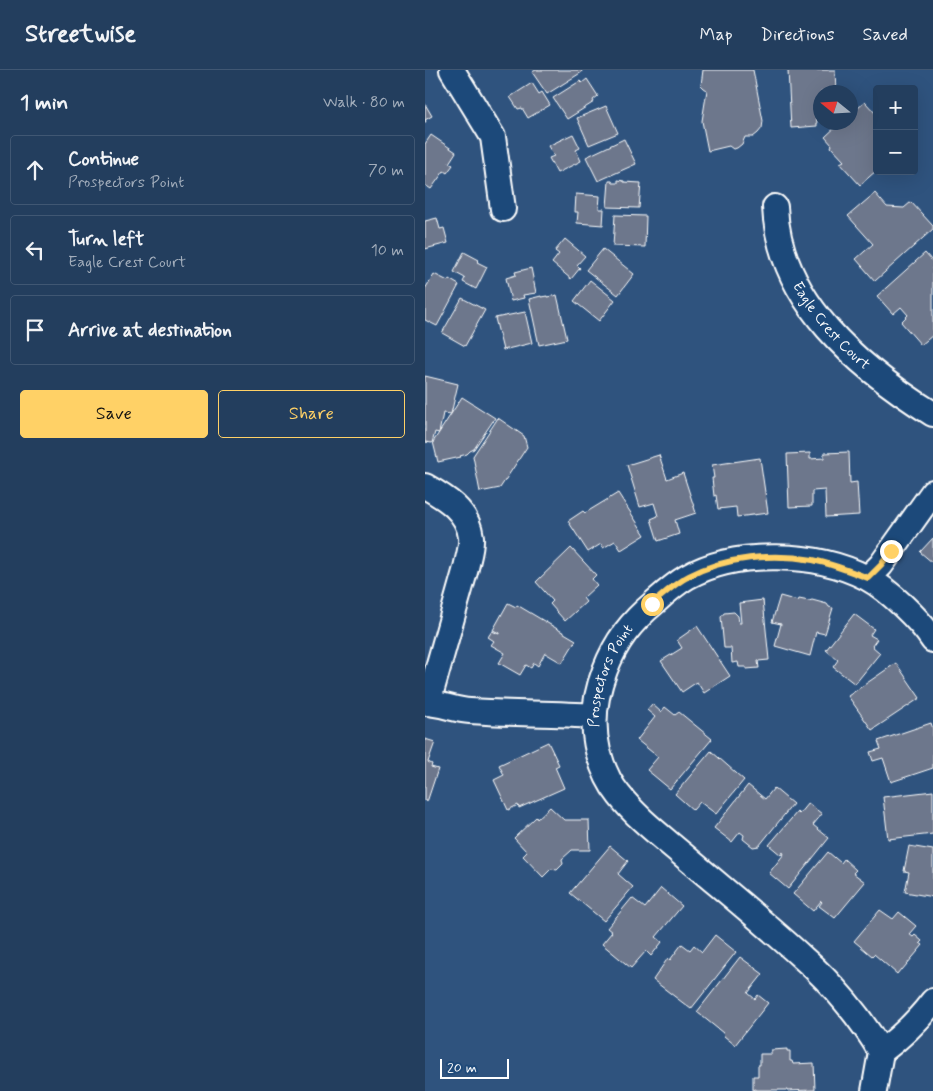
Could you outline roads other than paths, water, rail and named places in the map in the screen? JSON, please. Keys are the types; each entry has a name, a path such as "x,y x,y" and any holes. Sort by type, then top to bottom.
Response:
{"street":[{"path":"452,70 493,137 503,209"},
{"name":"Eagle Crest Court","path":"775,207 777,230 783,256 798,288 818,317 841,344 864,364 899,392 933,414"},
{"path":"425,486 451,503 462,513 471,538 466,568 426,703 471,712 594,716"},
{"path":"868,578 881,565 933,492"},
{"name":"Prospectors Point","path":"881,1052 871,1035 817,970 641,819 618,794 603,768 595,734 594,716 599,686 608,661 618,642 641,614 670,588 688,576 746,558 764,557 812,560 840,567 868,578 917,620 933,640"},
{"path":"874,1091 881,1052 911,1028 933,1001"}]}
